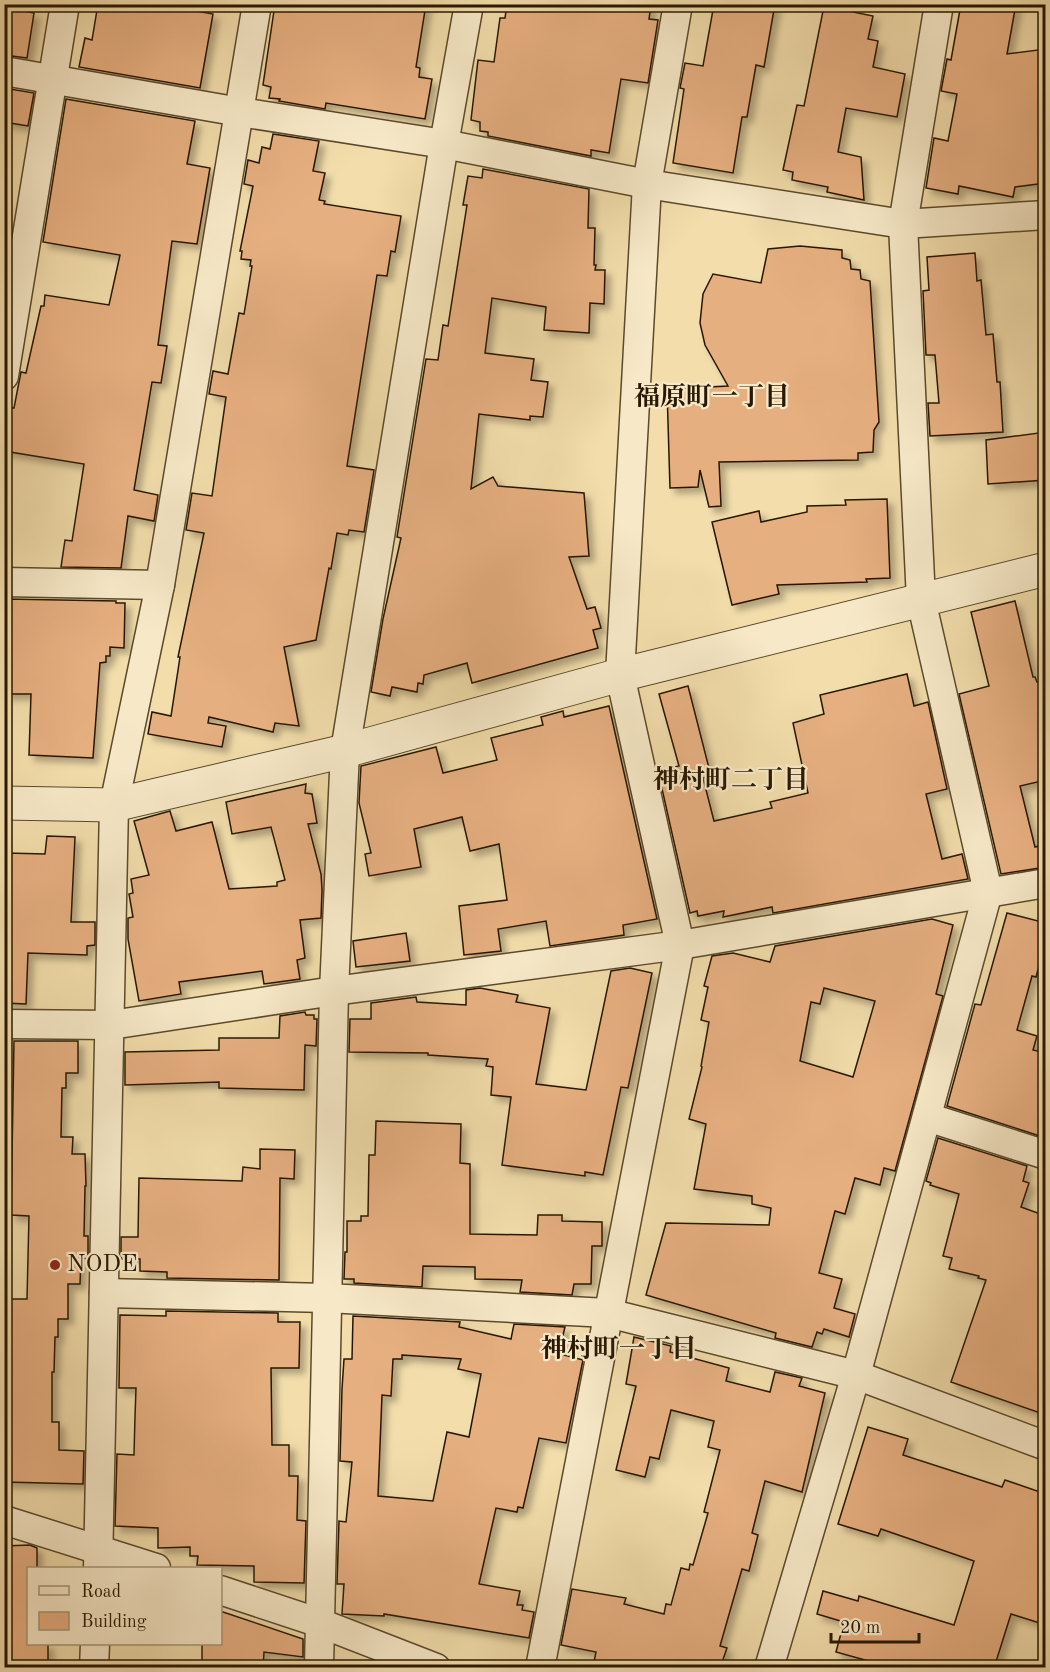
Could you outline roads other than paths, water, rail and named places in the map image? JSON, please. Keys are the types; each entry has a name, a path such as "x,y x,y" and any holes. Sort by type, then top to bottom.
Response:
{"street":[{"path":"4,376 65,4"},
{"path":"99,1559 114,804 160,585 258,4"},
{"path":"319,1668 334,991 345,751 469,4"},
{"path":"540,1668 680,945 620,675 647,184 678,4"},
{"path":"770,1668 856,1375 988,892 921,600 903,224 939,4"},
{"path":"4,71 240,112 444,144 647,184 903,224 1046,215"},
{"path":"4,802 114,804 345,751 620,675 1046,569"},
{"path":"4,582 160,585"},
{"path":"4,1024 111,1026 334,991 680,945 1046,883"},
{"path":"927,1117 1046,1155"},
{"path":"104,1293 327,1298 608,1313 856,1375 1046,1446"},
{"path":"4,1520 99,1559 145,1567"},
{"path":"222,1591 320,1623 436,1668"},
{"path":"94,1668 95,1645"}],"place":[{"name":"NODE","path":"55,1265"}],"district":[{"name":"福原町一丁目","path":"712,398"},
{"name":"神村町二丁目","path":"731,781"},
{"name":"神村町一丁目","path":"619,1350"}]}
